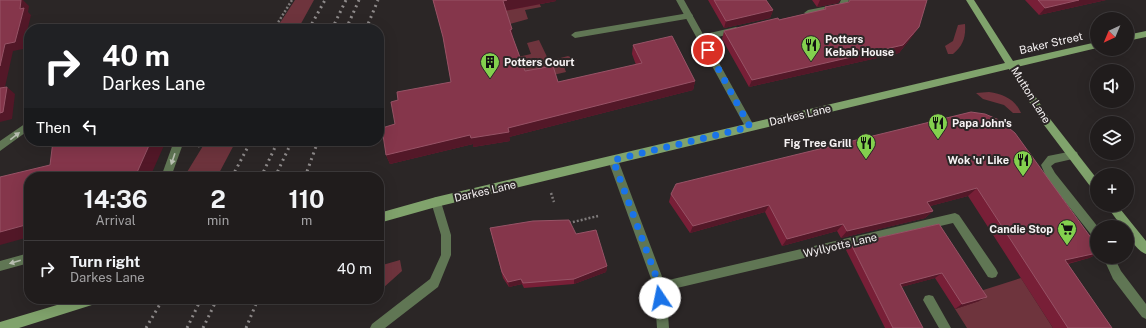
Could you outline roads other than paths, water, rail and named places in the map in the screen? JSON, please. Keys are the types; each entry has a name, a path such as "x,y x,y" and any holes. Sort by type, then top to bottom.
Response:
{"street":[{"path":"680,0 750,127"},
{"path":"797,16 842,6 845,0"},
{"name":"Mutton Lane","path":"970,0 1044,118 1090,178"},
{"path":"575,34 689,16"},
{"path":"701,38 744,28"},
{"path":"1134,37 1146,34"},
{"name":"Baker Street","path":"1011,64 1090,46"},
{"name":"Darkes Lane","path":"384,217 436,202 1011,64"},
{"path":"0,147 24,129"},
{"path":"168,172 177,146"},
{"path":"1072,155 1052,159 1046,165 1051,176 1090,225"},
{"path":"613,160 660,287 663,328"},
{"path":"376,328 434,283 446,255 446,235 436,202"},
{"name":"Wyllyotts Lane","path":"660,287 955,218 992,273"},
{"path":"1134,236 1146,249"},
{"path":"0,266 24,259"},
{"path":"1111,264 1117,276 1146,313"},
{"path":"929,300 945,328"},
{"path":"0,328 79,304"}],"railway":[{"path":"312,24 325,0"},
{"path":"334,24 346,0"},
{"path":"348,24 359,0"},
{"path":"368,24 378,0"},
{"path":"235,172 248,146"},
{"path":"263,172 276,146"},
{"path":"277,172 290,146"},
{"path":"307,172 316,146"},
{"path":"146,328 160,304"},
{"path":"187,328 199,304"},
{"path":"203,328 215,304"},
{"path":"246,328 256,304"}],"place":[{"name":"Potters Kebab House","path":"811,62"},
{"name":"Potters Court","path":"490,79"},
{"name":"Papa John's","path":"938,140"},
{"name":"Fig Tree Grill","path":"866,160"},
{"name":"Wok 'u' Like","path":"1023,177"},
{"name":"Candie Stop","path":"1067,246"}]}
